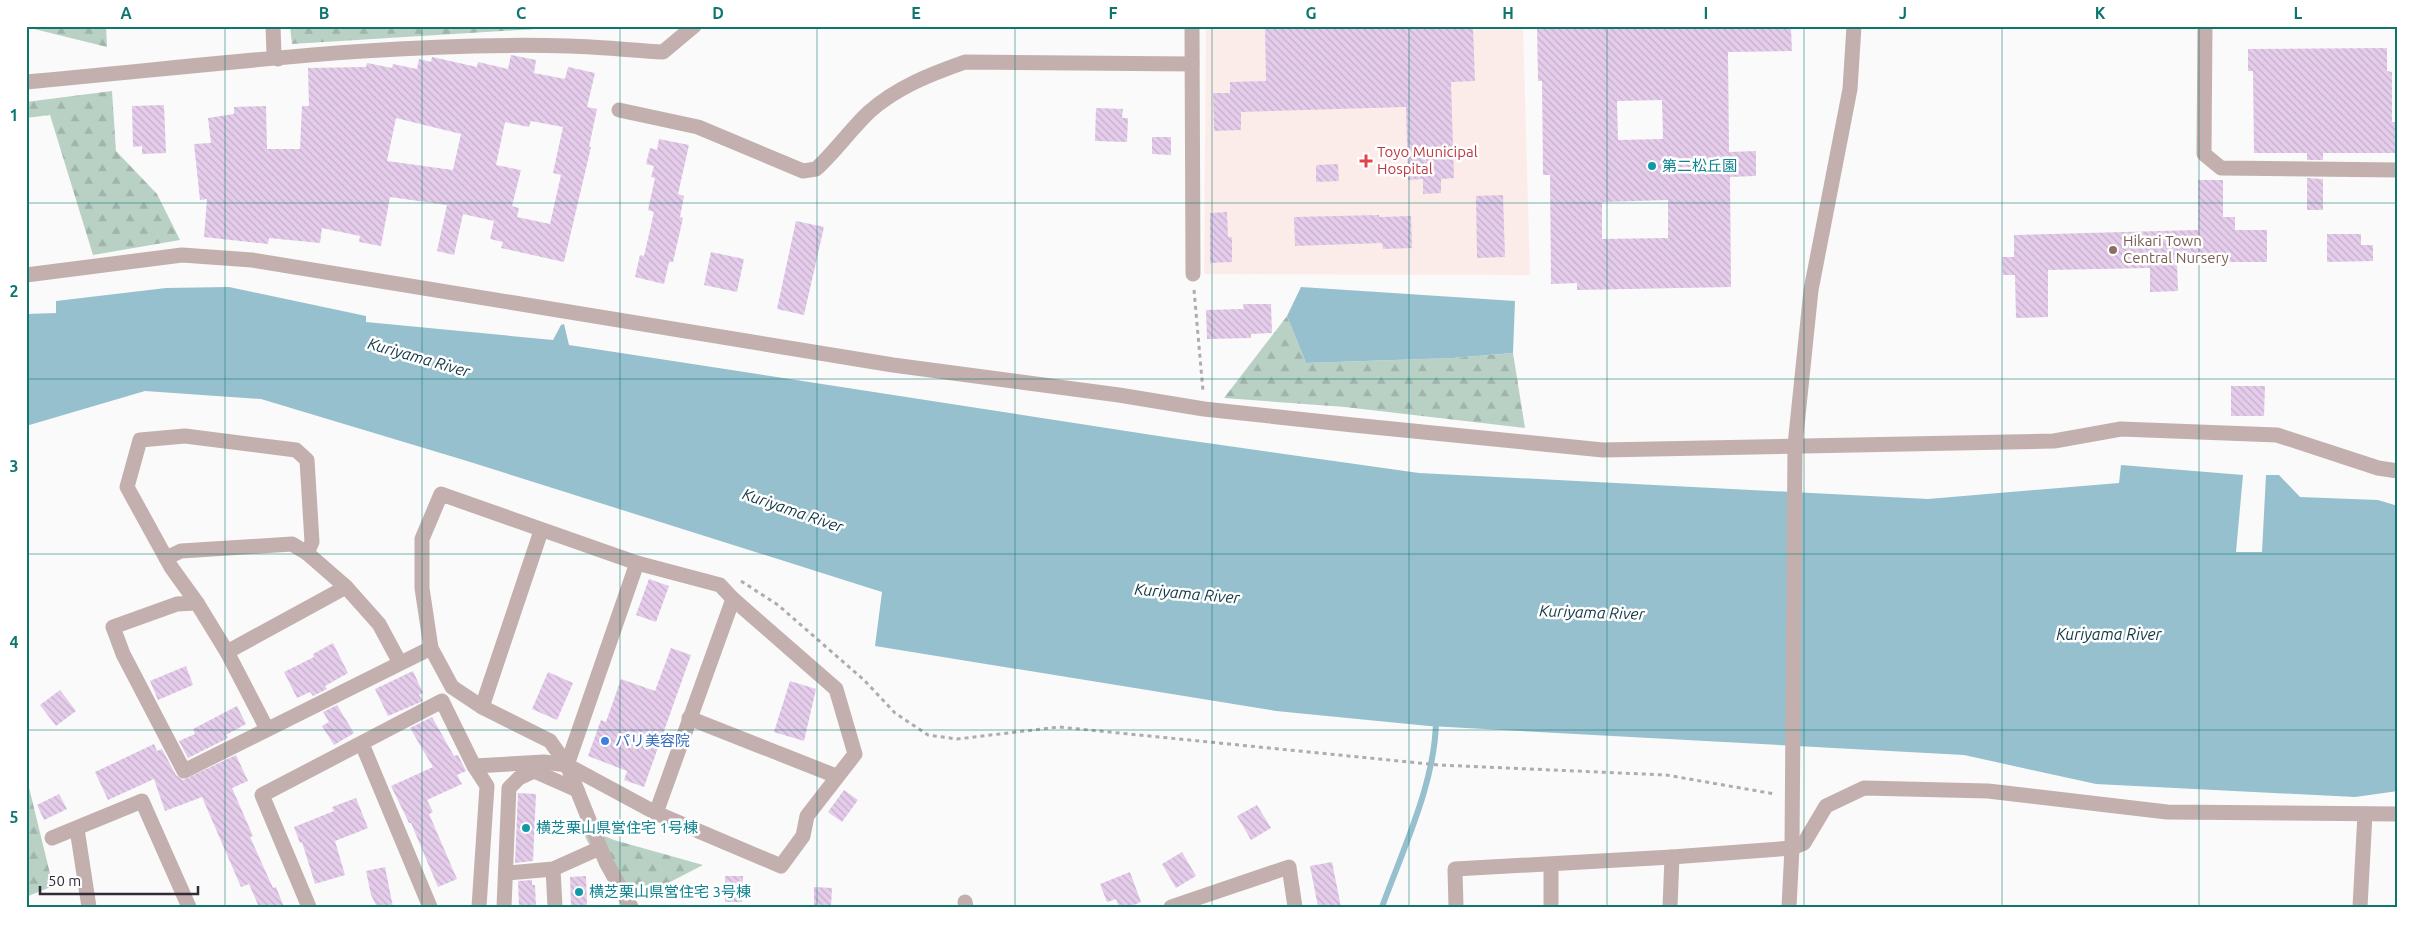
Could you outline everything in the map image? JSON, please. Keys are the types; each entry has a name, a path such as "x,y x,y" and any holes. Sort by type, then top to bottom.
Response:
{"street":[{"path":"273,26 274,55 278,59"},
{"path":"26,82 278,59 475,47 568,46 663,52 694,26"},
{"path":"1192,26 1193,274"},
{"path":"1789,907 1792,848 1795,446 1811,290 1850,89 1854,26"},
{"path":"2205,26 2204,154 2221,168 2398,170"},
{"path":"619,110 698,127 803,171 816,169 869,112 903,87 930,74 965,62 1192,64"},
{"path":"26,275 182,255 252,260 893,365 1119,395 1204,409 1603,450 2054,442 2121,428 2277,434 2378,468 2398,471"},
{"path":"267,729 227,652 166,558 127,487 140,440 185,436 296,450 307,460 312,542 307,554"},
{"path":"474,766 544,762 567,765 656,813 781,866 803,836 807,816 836,776 855,754 836,689 733,599 720,585 637,563 541,531 441,494 422,539 422,588 431,648 452,687 482,707 550,742 567,765 600,848 631,907"},
{"path":"482,707 541,531"},
{"path":"166,558 181,551 292,544 307,554 346,587 379,624 400,663"},
{"path":"567,765 637,563"},
{"path":"227,652 346,587"},
{"path":"656,813 733,599"},
{"path":"196,603 177,604 113,627 123,654 184,771 431,648"},
{"path":"309,907 262,795 442,701 486,786 479,907"},
{"path":"689,718 836,776"},
{"path":"362,744 430,907"},
{"path":"504,907 507,873 509,788 518,778 534,772 577,790"},
{"path":"1456,907 1455,869 1672,857 1792,848 1804,842 1826,806 1864,788 1988,791 2168,812 2398,814"},
{"path":"52,838 142,801 189,907"},
{"path":"2360,907 2365,814"},
{"path":"77,829 88,907"},
{"path":"507,873 553,869 600,848"},
{"path":"1670,907 1672,857"},
{"path":"1551,864 1551,907"},
{"path":"1171,907 1289,867 1295,907"},
{"path":"553,869 555,907"}],"path":[{"path":"1193,274 1204,409"},
{"path":"720,585 743,581 778,605 864,680 895,712 928,735 957,739 1059,726 1439,765 1666,774 1792,797"}],"shaded area":[{"name":"Toyo Municipal Hospital","path":"1206,26 1523,26 1530,275 1204,274"}],"green space":[{"path":"26,26 106,26 107,47 26,27"},
{"path":"290,26 537,26 536,29 292,44"},
{"path":"112,91 116,151 157,194 180,240 93,255 50,115 26,118 26,102"},
{"path":"1287,316 1306,363 1453,358 1513,353 1525,428 1345,407 1224,398"},
{"path":"26,775 53,886 26,897"},
{"path":"579,825 614,840 703,865 643,896 614,892"}],"water":[{"name":"Kuriyama River","path":"229,287 366,316 366,322 553,340 561,325 564,324 569,345 1165,437 1419,473 1928,499 2119,483 2121,465 2243,475 2236,552 2262,552 2266,475 2279,475 2300,497 2378,500 2398,506 2398,791 2355,797 2096,784 1964,755 1429,726 1276,711 875,646 882,592 467,461 261,399 145,391 26,426 26,314 56,313 56,301 166,288"},
{"path":"1301,287 1515,301 1513,353 1453,358 1306,363 1287,316"}],"building":[{"name":"Toyo Municipal Hospital","path":"1265,26 1473,26 1475,81 1451,82 1454,178 1441,179 1441,193 1423,194 1423,179 1408,180 1406,107 1241,112 1241,130 1214,131 1213,93 1230,93 1230,82 1266,81"},
{"name":"第二松丘園","path":"1537,26 1791,27 1792,51 1728,52 1729,152 1756,151 1756,176 1730,177 1731,287 1577,290 1577,283 1551,284 1550,175 1543,175 1542,81 1538,81","holes":["1662,100 1663,139 1618,140 1617,101","1668,200 1668,238 1602,239 1602,202"]},
{"path":"2387,48 2387,71 2392,72 2392,122 2398,122 2398,153 2323,153 2323,160 2307,160 2307,153 2254,153 2253,71 2248,71 2248,49"},
{"path":"511,55 536,60 534,73 565,79 568,67 595,73 587,107 597,109 589,147 591,147 564,262 501,248 503,242 490,239 494,221 463,214 454,255 437,251 447,205 390,197 381,246 359,242 360,236 322,228 320,243 269,238 268,244 204,237 207,199 200,200 194,144 211,143 208,118 234,114 234,107 266,106 267,149 300,149 302,106 309,106 308,68 366,67 367,63 392,68 393,64 417,69 419,59 431,62 432,57 477,67 478,62 508,69","holes":["396,118 461,134 453,170 387,161","531,121 563,127 553,173 561,175 550,224 517,217 519,208 512,206 521,170 496,165 505,122 529,127"]},
{"path":"164,105 166,153 142,154 142,146 133,147 132,106"},
{"path":"1096,108 1123,109 1122,118 1128,118 1127,142 1095,141"},
{"path":"1152,137 1171,137 1171,155 1152,154"},
{"path":"659,139 689,145 678,194 684,196 680,217 683,218 673,262 669,262 664,284 635,277 640,255 644,256 654,212 648,210 655,178 651,177 654,166 646,164 650,148 657,150"},
{"path":"1338,164 1339,181 1316,182 1316,165"},
{"path":"2307,178 2323,179 2323,210 2307,210"},
{"path":"2198,180 2223,180 2223,217 2235,217 2235,230 2267,230 2267,262 2177,262 2178,291 2150,292 2150,268 2048,270 2048,317 2016,318 2015,275 2003,275 2002,257 2014,257 2014,235 2198,230"},
{"path":"1503,195 1505,257 1477,258 1476,196"},
{"path":"1227,212 1228,237 1232,237 1232,262 1210,263 1210,213"},
{"path":"1379,215 1379,217 1411,216 1412,248 1383,249 1382,243 1295,246 1294,217"},
{"path":"796,221 824,227 804,315 777,309"},
{"path":"2327,234 2361,234 2361,245 2373,245 2373,261 2327,262"},
{"path":"711,252 744,259 737,292 704,285"},
{"path":"1243,304 1271,304 1272,333 1251,334 1251,338 1207,339 1206,310 1244,309"},
{"path":"2231,386 2265,386 2264,416 2231,416"},
{"path":"649,579 669,586 656,622 636,615"},
{"path":"333,643 348,673 325,686 327,689 313,696 310,692 297,698 284,672 314,657 313,654"},
{"path":"671,648 691,655 644,787 624,780 627,771 588,756 601,720 606,722 621,679 655,691"},
{"path":"186,666 193,685 158,700 150,681"},
{"path":"413,671 423,693 419,695 423,701 388,716 375,689"},
{"path":"548,672 573,683 557,720 532,709"},
{"path":"790,681 816,689 804,741 774,732"},
{"path":"60,690 76,711 56,726 40,705"},
{"path":"337,705 354,733 334,745 322,726 329,722 323,712"},
{"path":"237,706 246,724 226,735 228,738 188,758 179,741 195,734 193,729"},
{"path":"432,717 454,756 458,755 466,771 457,775 462,784 427,800 433,812 429,814 457,879 438,887 411,823 409,823 391,786 433,767 410,728"},
{"path":"154,744 157,751 162,749 176,775 183,780 236,755 248,781 232,788 253,836 250,837 273,888 276,887 284,907 259,907 249,884 241,887 202,797 165,811 154,779 108,800 95,772"},
{"path":"844,790 858,800 842,822 828,812"},
{"name":"横芝栗山県営住宅 1号棟","path":"518,793 536,794 533,861 515,863"},
{"path":"59,794 67,809 44,820 37,805"},
{"path":"356,798 368,828 335,841 345,875 315,884 302,842 300,843 294,827 334,811 332,807"},
{"path":"1257,805 1271,828 1251,840 1237,816"},
{"path":"1182,852 1196,876 1176,888 1162,864"},
{"path":"1332,862 1341,907 1318,907 1310,866"},
{"path":"385,867 393,907 377,907 371,895 366,871"},
{"path":"1130,872 1141,902 1129,907 1119,907 1116,899 1107,902 1100,884"},
{"name":"横芝栗山県営住宅 3号棟","path":"586,876 587,907 571,907 570,877"},
{"path":"725,876 743,876 742,902 725,902"},
{"path":"532,880 532,885 535,885 536,907 519,907 518,881"},
{"path":"814,887 832,888 831,907 814,907"}],"waterway":[{"path":"1382,907 1417,814 1431,766 1436,719"}],"place":[{"name":"Toyo Municipal Hospital","path":"1366,161"},
{"name":"第二松丘園","path":"1652,166"},
{"name":"Hikari Town Central Nursery","path":"2113,250"},
{"name":"パリ美容院","path":"605,741"},
{"name":"横芝栗山県営住宅 1号棟","path":"526,828"},
{"name":"横芝栗山県営住宅 3号棟","path":"579,892"}]}
